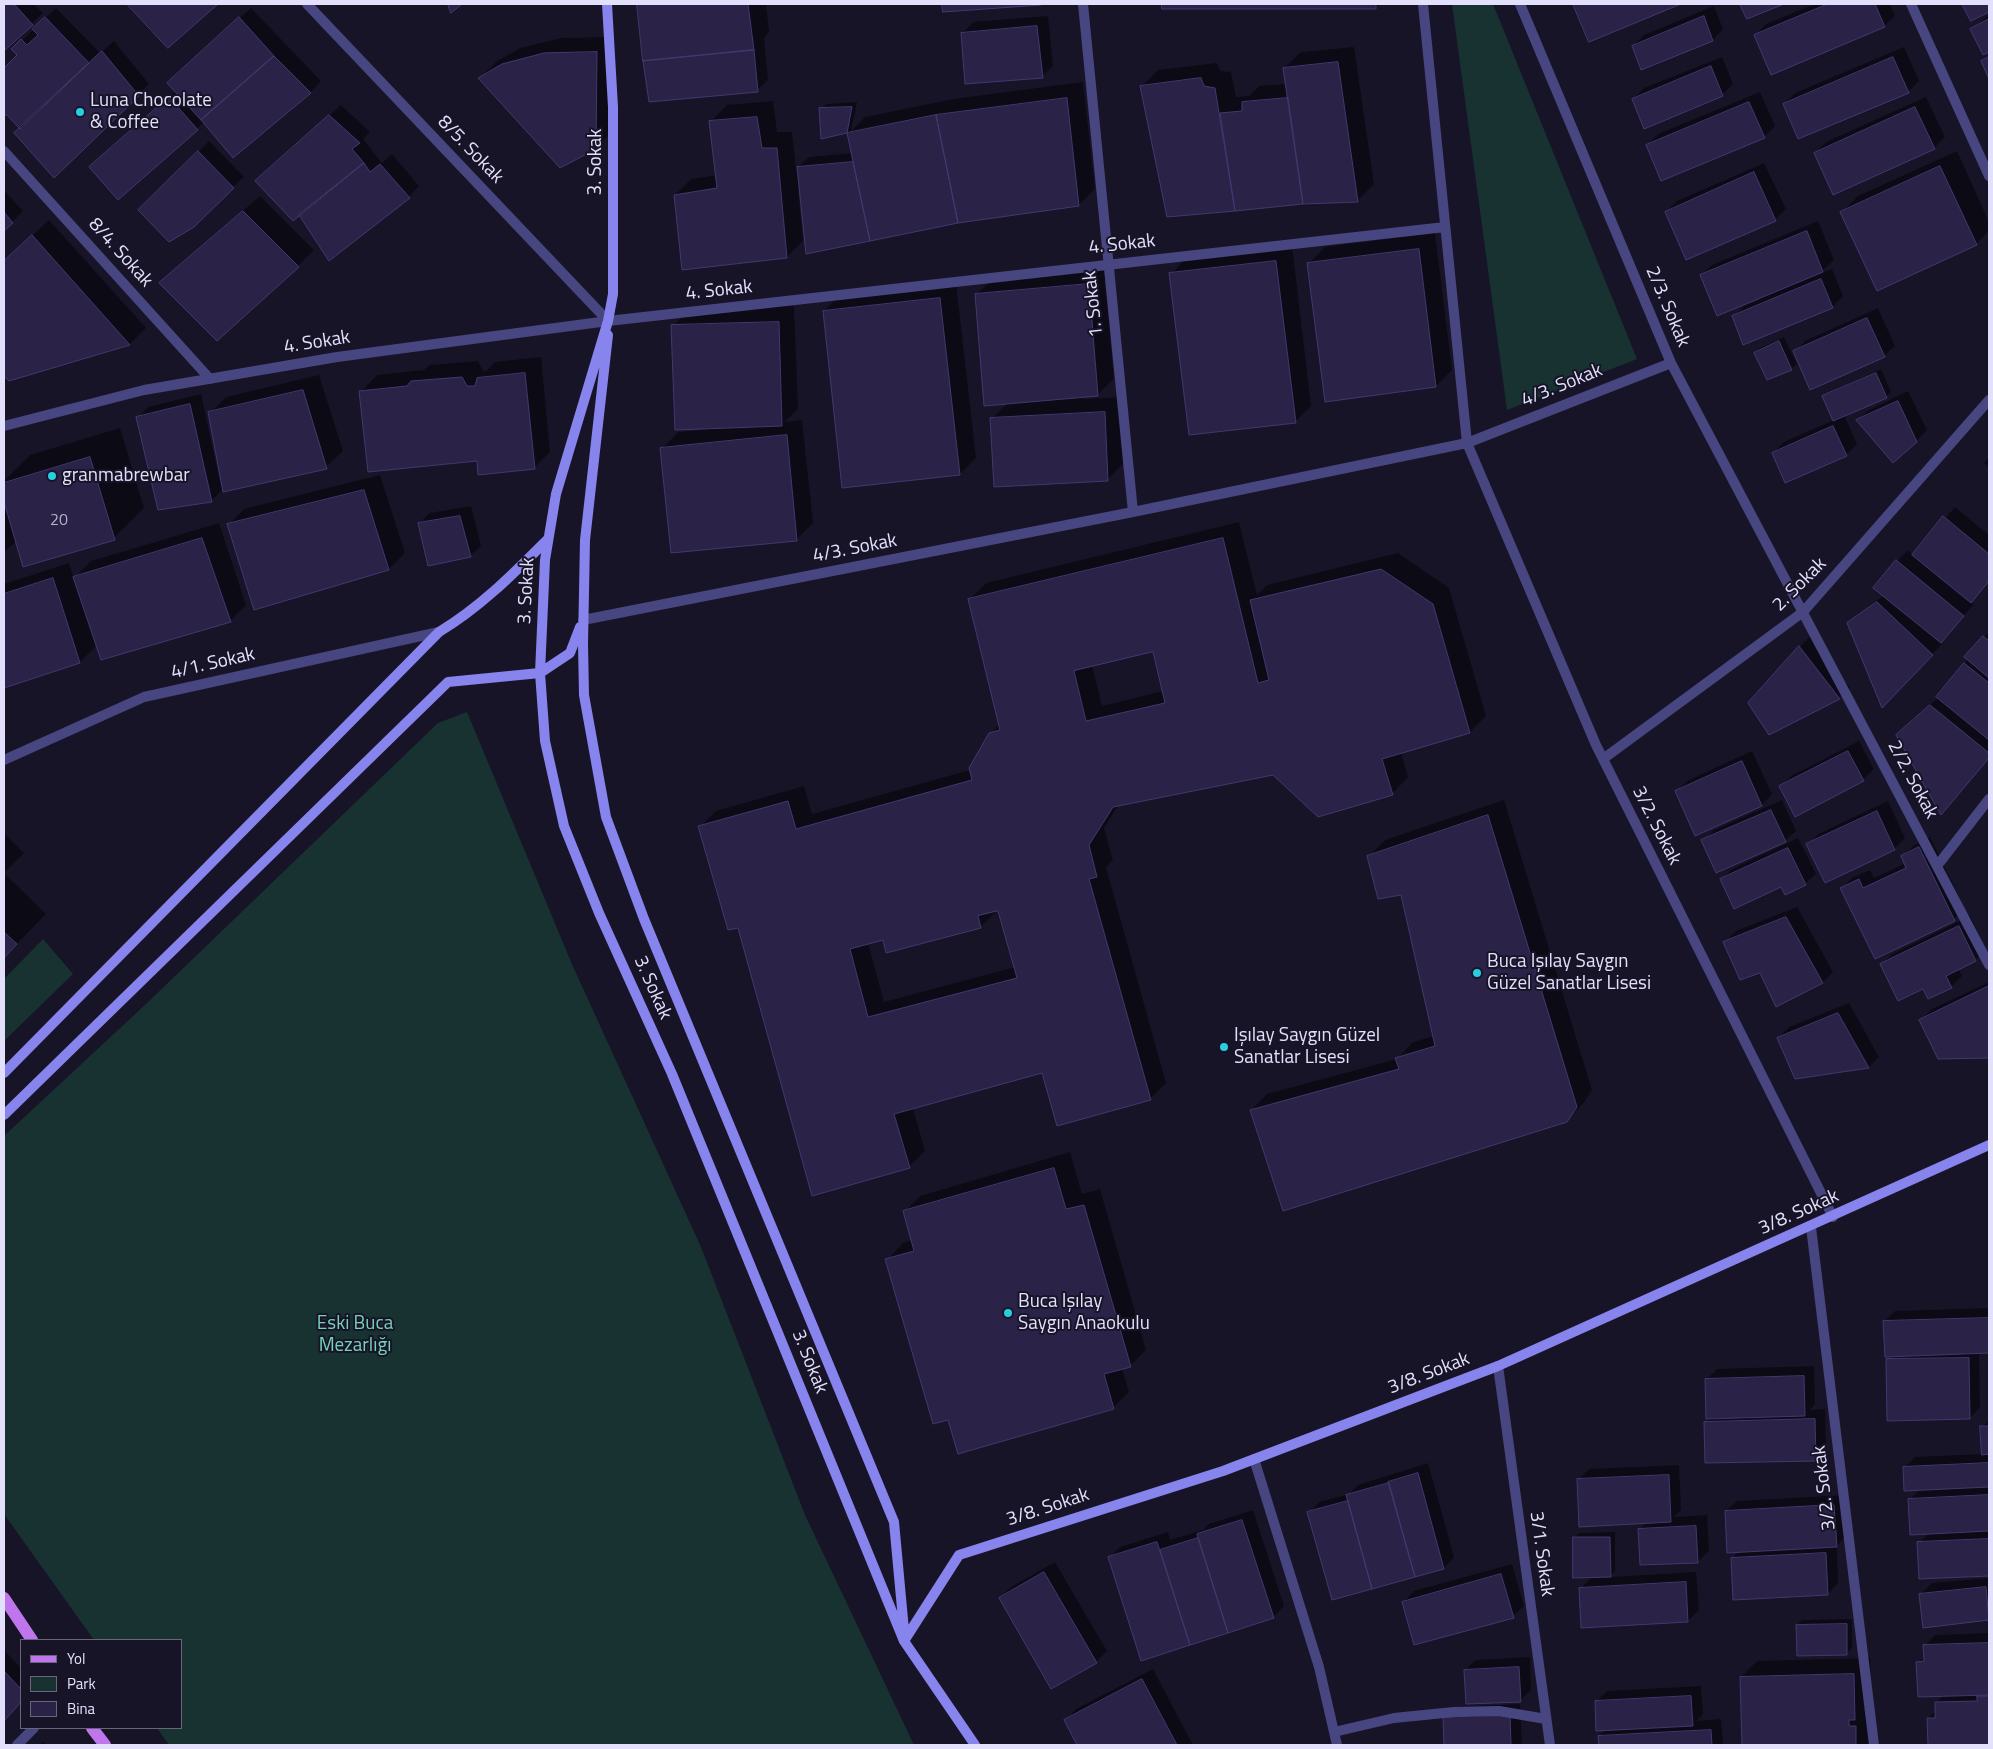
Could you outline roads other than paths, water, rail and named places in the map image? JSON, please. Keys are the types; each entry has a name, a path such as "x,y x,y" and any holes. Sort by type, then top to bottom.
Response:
{"main road":[{"name":"3. Sokak","path":"607,4 614,107 614,294 608,321 556,494 548,539 545,560 540,673 545,741 564,826 599,913 672,1074 904,1641 975,1745"},
{"name":"3. Sokak","path":"608,321 608,351 585,540 583,620 584,695 606,816 644,919 894,1522 904,1641"},
{"path":"4,1073 439,632 473,610 504,583 548,539"},
{"path":"4,1115 448,682 540,673 570,653 583,620"},
{"name":"3/8. Sokak","path":"904,1641 959,1555 1254,1459 1498,1366 1811,1227 1989,1145"},
{"path":"4,1598 31,1639"},
{"path":"93,1729 105,1745"}],"street":[{"name":"8/5. Sokak","path":"307,4 608,321"},
{"name":"1. Sokak","path":"1083,4 1107,264 1133,512"},
{"path":"1423,4 1467,443"},
{"name":"2/3. Sokak","path":"1520,4 1671,363 1803,612"},
{"path":"1911,4 1989,176"},
{"name":"8/4. Sokak","path":"4,151 210,378"},
{"name":"4. Sokak","path":"4,426 144,390 337,357 608,321 1445,227"},
{"name":"4/3. Sokak","path":"583,620 1133,512 1467,443 1671,363"},
{"name":"2. Sokak","path":"1603,759 1803,612 1989,400"},
{"name":"3/2. Sokak","path":"1467,443 1603,759 1833,1217"},
{"name":"2/2. Sokak","path":"1803,612 1989,965"},
{"name":"4/1. Sokak","path":"4,760 144,697 439,632"},
{"path":"1937,866 1989,800"},
{"name":"3/2. Sokak","path":"1811,1227 1874,1745"},
{"name":"3/1. Sokak","path":"1498,1366 1550,1745"},
{"path":"1254,1459 1319,1667 1337,1745"},
{"path":"1334,1732 1394,1718 1454,1712 1499,1711 1546,1719"},
{"path":"17,1745 33,1729"}],"place":[{"name":"Luna Chocolate & Coffee","path":"80,112"},
{"name":"granmabrewbar","path":"52,476"},
{"name":"Buca Işılay Saygın Güzel Sanatlar Lisesi","path":"1477,973"},
{"name":"Işılay Saygın Güzel Sanatlar Lisesi","path":"1224,1047"},
{"name":"Buca Işılay Saygın Anaokulu","path":"1008,1313"}],"park label":[{"name":"Eski Buca Mezarlığı","path":"355,1335"}]}
